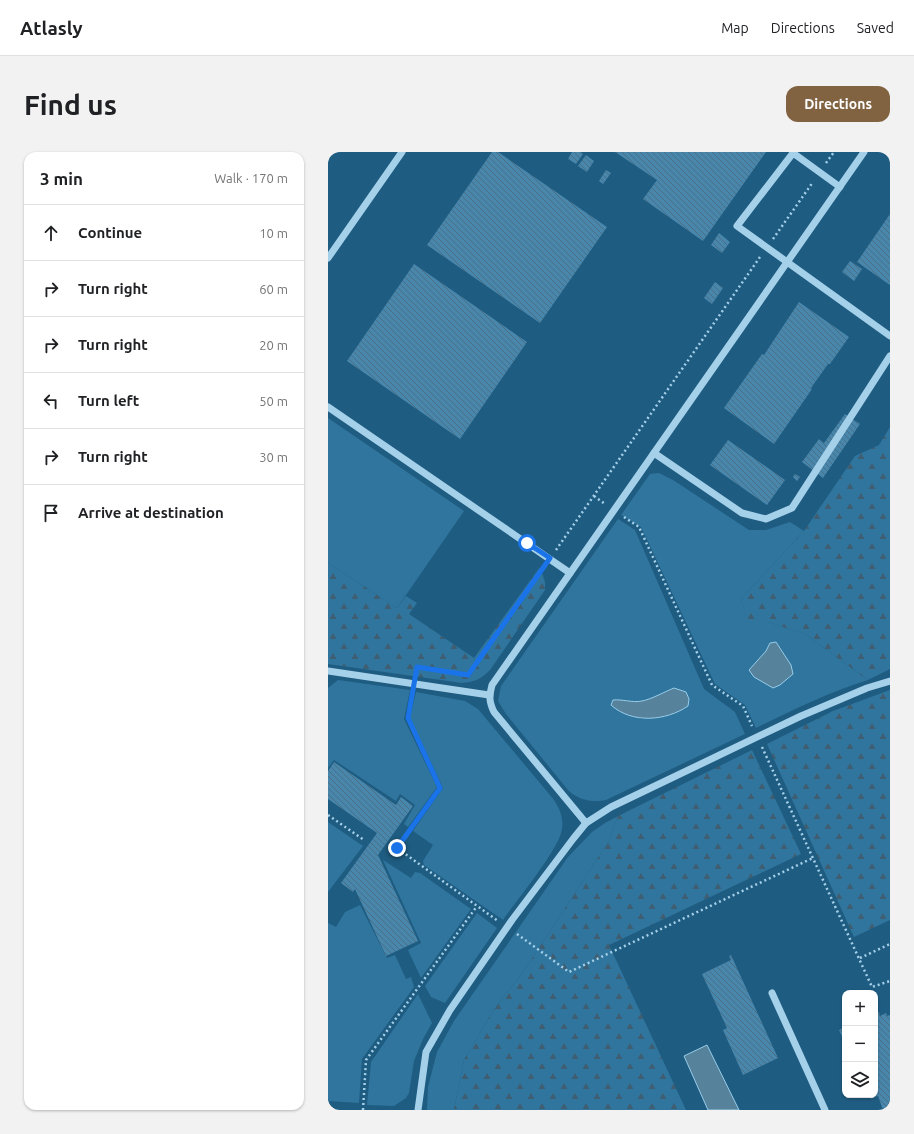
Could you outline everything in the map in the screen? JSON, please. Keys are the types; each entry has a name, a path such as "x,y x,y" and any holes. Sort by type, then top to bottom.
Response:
{"lane":[{"path":"328,258 402,152"},
{"path":"586,823 494,712 490,704 489,695 492,685 864,152"},
{"path":"840,187 793,153 737,226 786,263 890,336"},
{"path":"654,453 742,513 766,519 792,508 890,356"},
{"path":"328,407 570,573"},
{"path":"328,670 489,695"},
{"path":"418,1110 426,1052 450,1010 507,927 586,823 611,807 801,716 867,688 890,681"},
{"path":"772,993 825,1110"}],"path":[{"path":"814,858 569,972 397,848 440,788 408,718 417,667 468,675 834,152"},
{"path":"328,815 364,840"},
{"path":"363,1110 366,1060 477,906"},
{"path":"860,958 890,944"}],"green space":[{"path":"328,418 464,511 397,608 328,563"},
{"path":"890,427 890,669 868,680 805,634 771,623 747,619 741,599 804,531 855,456 879,445"},
{"path":"659,473 673,480 749,530 766,530 790,522 804,531 741,599 747,618 771,623 805,634 868,680 797,708 756,728 745,705 715,684 641,527 621,515 650,474","holes":["780,647 791,665 757,661 766,651"]},
{"path":"618,519 635,530 704,689 735,712 745,734 606,800 591,801 576,796 568,790 506,714 498,701 501,686","holes":["674,688 686,692 670,715 641,719 613,700 635,702 642,701"]},
{"path":"328,563 397,608 406,596 417,603 409,614 474,658 540,567 545,582 545,590 490,670 478,680 462,683 328,664"},
{"path":"338,680 410,690 404,719 437,787 408,827 404,824 415,805 400,794 396,801 334,760 328,768 328,688"},
{"path":"890,690 890,920 854,937 767,744 833,711"},
{"path":"416,692 465,701 478,709 550,795 560,810 562,829 554,849 503,920 424,865 423,861 433,845 413,831 443,788 410,718"},
{"path":"752,750 801,854 609,945 686,1110 454,1110 464,1060 493,1011 526,968 609,841 618,816"},
{"path":"618,816 609,841 526,968 493,1011 464,1060 454,1110 427,1110 428,1087 437,1052 454,1021 568,857 592,832"},
{"path":"328,822 363,846 328,892"},
{"path":"383,860 411,878 415,872 420,873 471,909 421,978 408,950 421,943"},
{"path":"360,905 387,958 395,955 406,979 411,977 414,987 362,1059 359,1103 328,1101 328,923 336,927 345,912"},
{"path":"477,913 497,928 445,1003 431,997 425,986"},
{"path":"418,994 432,1023 423,1039 414,1061 409,1093 406,1098 394,1106 367,1105 371,1062"}],"shaded area":[{"path":"776,642 791,665 793,674 780,685 773,688 754,677 749,670 766,651 770,643"},
{"path":"674,688 686,692 689,699 688,706 670,715 639,718 619,711 611,705 613,700 635,702 642,701"},
{"path":"707,1045 739,1110 708,1110 684,1056"}],"building":[{"path":"492,152 498,152 607,227 540,323 427,245"},
{"path":"572,152 581,152 583,154 576,164 568,159"},
{"path":"615,152 766,152 703,241 643,199 657,180"},
{"path":"586,155 594,161 587,172 578,166"},
{"path":"606,170 611,173 603,184 599,181"},
{"path":"890,214 890,285 857,262"},
{"path":"719,233 730,242 722,253 711,245"},
{"path":"850,261 862,269 854,281 842,272"},
{"path":"414,264 527,342 460,439 347,361"},
{"path":"715,282 723,288 712,304 704,298"},
{"path":"799,302 849,337 811,388 812,389 774,444 724,408 762,354 764,355"},
{"path":"845,414 860,424 823,478 802,462 819,439 824,443"},
{"path":"728,440 785,480 767,505 710,465"},
{"path":"795,474 800,477 797,481 793,477"},
{"path":"334,762 396,805 401,797 413,806 378,855 418,941 386,956 355,889 353,892 341,883 377,833 328,799 328,771"},
{"path":"731,955 778,1058 743,1075 723,1030 727,1028 702,974 731,960 729,956"},
{"path":"878,1012 880,1016 886,1013 887,1016 890,1015 890,1110 883,1110 878,1096"},
{"path":"842,1028 842,1036 839,1030"}],"route":[{"path":"397,848 440,788 408,718 417,667 468,675 550,558 527,543"}]}
